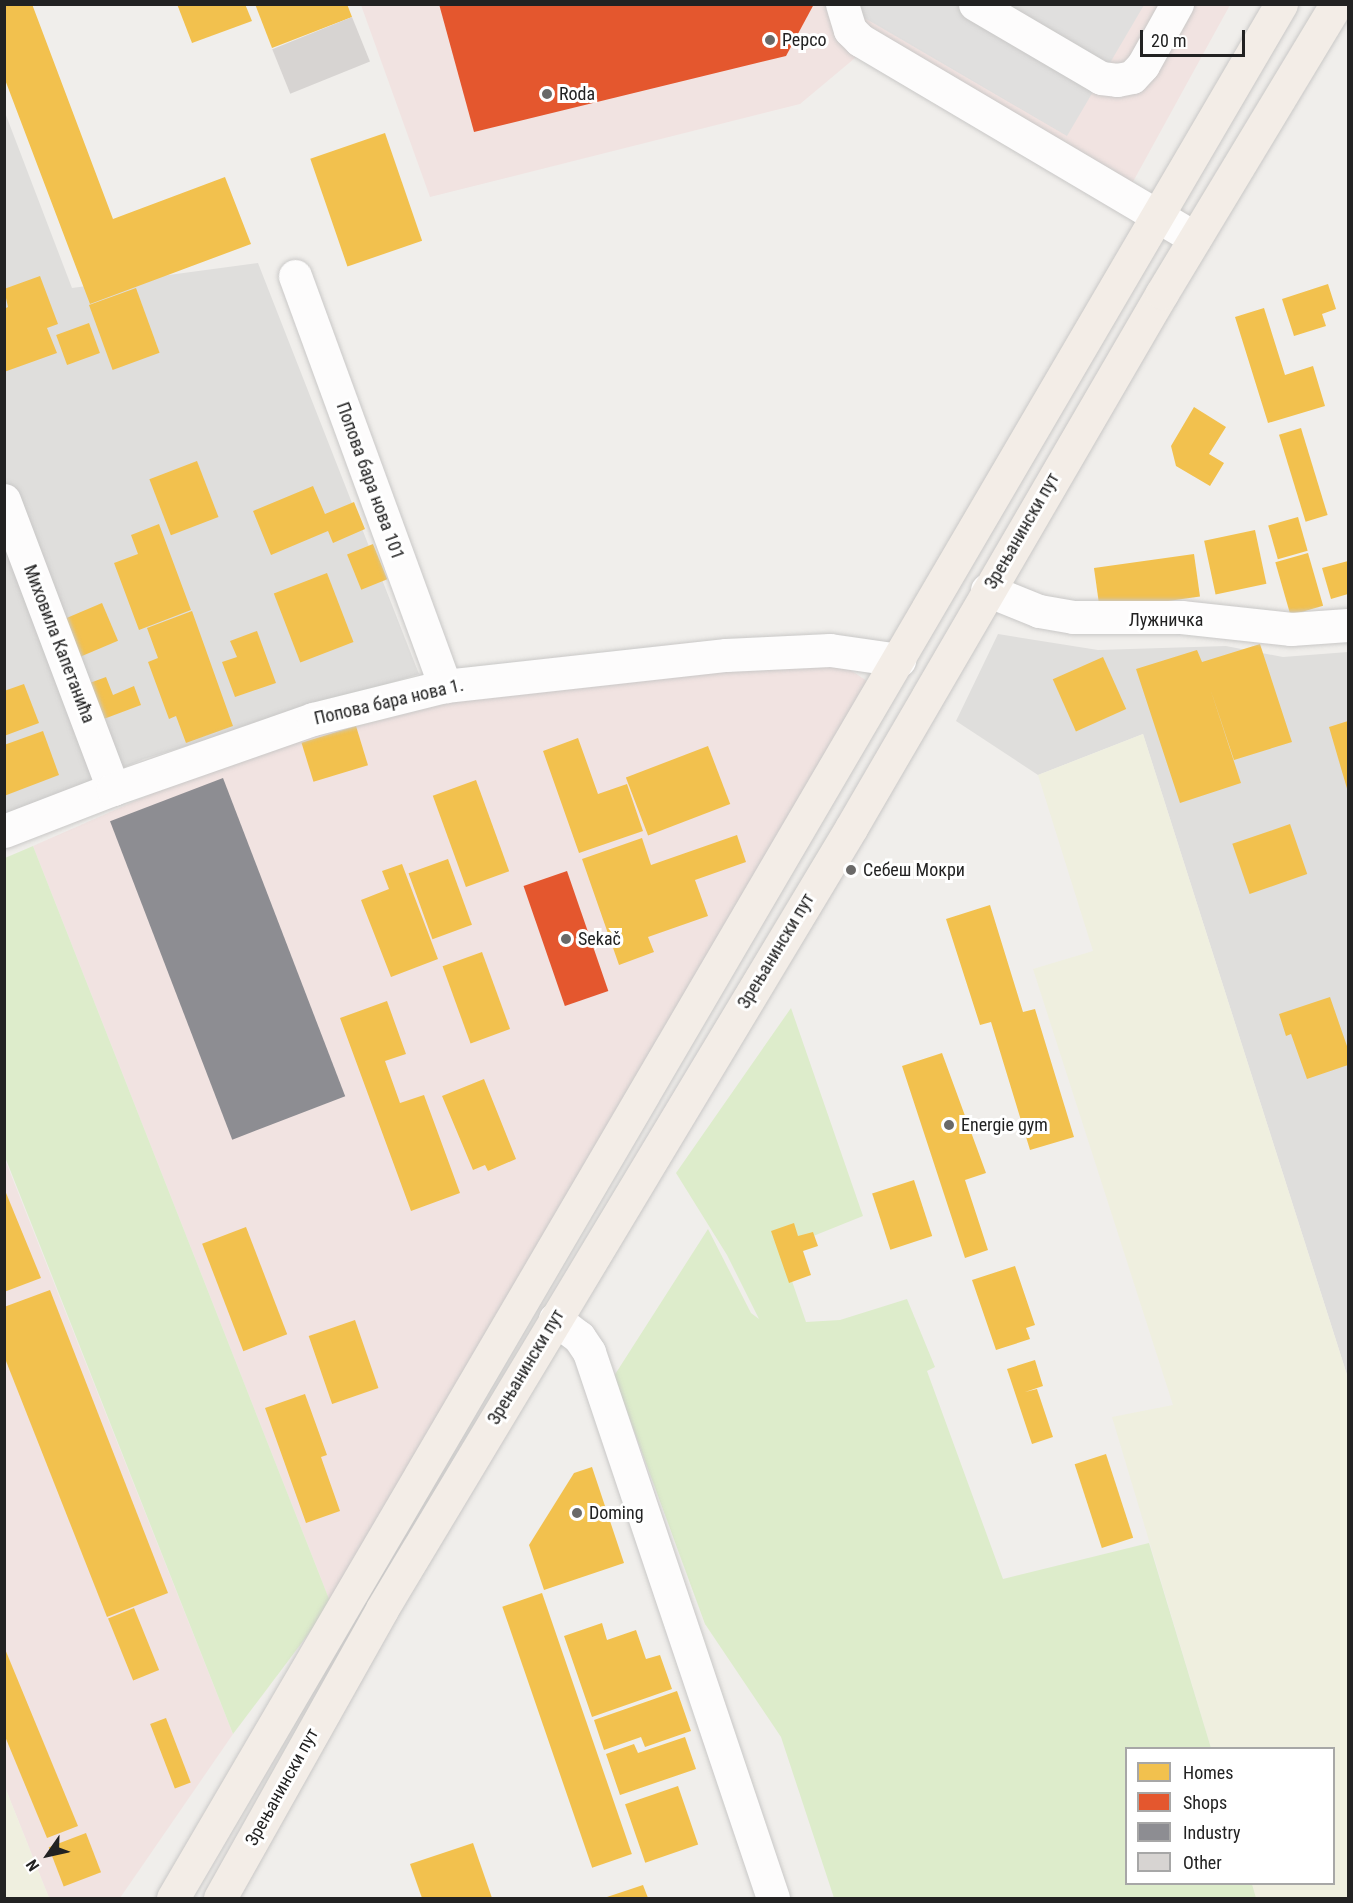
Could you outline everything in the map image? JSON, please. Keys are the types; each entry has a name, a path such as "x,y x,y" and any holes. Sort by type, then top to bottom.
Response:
{"main road":[{"name":"Зрењанински пут","path":"173,1899 899,660 1156,214 1281,4"},
{"name":"Зрењанински пут","path":"220,1899 382,1609 851,828 987,590 1196,238 1336,12"}],"street":[{"path":"842,4 850,30 860,40 1196,238"},
{"path":"975,4 1101,78 1117,80 1132,77 1167,8"},
{"name":"Попова бара нова 101","path":"295,276 445,686"},
{"name":"Миховила Капетанића","path":"4,500 113,789"},
{"name":"Лужничка","path":"987,590 1039,611 1073,617 1181,617 1291,629 1348,625"},
{"name":"Попова бара нова 1.","path":"4,831 113,789 313,719 445,686 726,655 830,650 899,660"},
{"path":"555,1319 579,1337 589,1352 773,1899"}],"shaded area":[{"path":"861,4 1144,5 1067,136 856,13"},
{"path":"361,5 1230,5 1118,209 861,53 800,104 430,197"},
{"path":"4,110 72,288 258,263 419,674 144,759 5,818"},
{"path":"998,634 1098,650 1226,646 1283,657 1348,652 1348,1378 1143,734 1038,775 956,721"},
{"path":"831,657 867,681 331,1604 33,846 260,746 441,699"},
{"path":"4,1157 233,1734 120,1898 49,1898 5,1787"}],"green space":[{"path":"1143,734 1348,1378 1348,1898 1256,1898 1252,1885 1335,1885 1335,1747 1211,1747 1112,1417 1173,1405 1033,969 1093,951 1038,775"},
{"path":"33,846 331,1604 233,1734 5,1157 5,858"},
{"path":"791,1008 863,1216 781,1249 806,1322 840,1320 907,1299 935,1367 927,1371 1003,1579 1149,1543 1211,1747 1125,1747 1125,1885 1252,1885 1256,1898 834,1898 781,1737 705,1624 614,1376 708,1229 751,1313 759,1319 727,1255 676,1173"},
{"path":"5,1787 49,1898 5,1898"}],"building: Homes":[{"path":"4,4 32,4 113,219 225,177 251,244 90,304 4,77"},
{"path":"177,4 245,4 252,21 192,43"},
{"path":"255,4 347,4 352,17 272,48"},
{"path":"385,133 422,241 347,267 310,159"},
{"path":"40,276 58,324 47,328 57,353 4,372 4,309 8,307 4,289"},
{"path":"1328,284 1336,309 1322,314 1326,326 1294,336 1282,299"},
{"path":"136,288 160,353 113,370 89,305"},
{"path":"1264,308 1285,375 1313,366 1325,406 1268,423 1235,317"},
{"path":"89,323 100,353 67,365 56,335"},
{"path":"1194,407 1226,427 1209,454 1224,463 1210,486 1176,466 1171,446"},
{"path":"1301,428 1328,515 1306,522 1279,435"},
{"path":"197,461 219,517 171,535 149,479"},
{"path":"313,486 325,514 354,502 365,529 333,543 328,531 271,555 253,511"},
{"path":"1298,517 1308,551 1278,559 1268,526"},
{"path":"159,524 191,610 139,630 114,563 138,554 131,535"},
{"path":"1255,530 1266,584 1216,595 1204,541"},
{"path":"373,544 387,579 361,590 347,554"},
{"path":"1308,553 1323,606 1290,615 1275,562"},
{"path":"1194,554 1200,597 1100,611 1094,568"},
{"path":"1348,561 1348,594 1331,599 1322,568"},
{"path":"327,573 354,642 300,663 274,593"},
{"path":"102,603 118,641 80,657 64,619"},
{"path":"192,611 233,726 186,743 176,716 169,719 148,662 158,658 147,628"},
{"path":"257,631 276,683 235,697 222,662 237,657 230,641"},
{"path":"1260,644 1292,742 1234,760 1210,688 1241,783 1180,803 1136,669 1197,650 1202,662"},
{"path":"1103,657 1126,709 1076,731 1053,679"},
{"path":"106,677 113,695 134,686 141,705 101,720 87,684"},
{"path":"24,684 39,723 4,736 4,691"},
{"path":"1348,721 1348,792 1329,727"},
{"path":"356,726 368,765 313,782 301,743"},
{"path":"43,731 59,775 4,796 4,745"},
{"path":"578,738 598,794 627,784 643,831 579,853 543,751"},
{"path":"708,746 730,804 648,835 626,778"},
{"path":"476,780 509,871 466,887 433,796"},
{"path":"1290,824 1307,874 1250,894 1232,844"},
{"path":"737,835 746,862 695,880 708,916 648,937 654,952 619,965 582,859 642,838 651,865"},
{"path":"448,859 472,925 432,939 409,873"},
{"path":"402,864 438,959 391,977 361,900 389,889 382,871"},
{"path":"990,905 1023,1012 1035,1009 1074,1137 1030,1150 991,1022 980,1025 946,919"},
{"path":"482,952 510,1029 471,1043 443,966"},
{"path":"1330,997 1348,1049 1348,1065 1307,1079 1291,1034 1286,1036 1279,1014"},
{"path":"387,1001 406,1054 385,1061 400,1103 424,1095 460,1193 411,1211 340,1018"},
{"path":"942,1053 986,1173 965,1180 988,1250 965,1258 902,1066"},
{"path":"484,1079 516,1159 488,1171 485,1165 473,1170 442,1096"},
{"path":"914,1180 932,1236 890,1250 872,1194"},
{"path":"4,1188 41,1278 4,1292"},
{"path":"794,1223 798,1236 813,1232 818,1246 803,1251 811,1275 789,1283 771,1231"},
{"path":"246,1227 287,1334 243,1351 202,1244"},
{"path":"1015,1266 1035,1325 1026,1328 1030,1339 996,1350 972,1280"},
{"path":"50,1290 168,1593 107,1617 4,1356 4,1307"},
{"path":"355,1320 378,1388 332,1404 309,1336"},
{"path":"1035,1360 1043,1386 1025,1392 1037,1389 1053,1437 1032,1444 1007,1369"},
{"path":"305,1394 327,1455 321,1457 340,1511 306,1523 265,1408"},
{"path":"1106,1454 1133,1538 1102,1548 1075,1464"},
{"path":"592,1467 624,1563 544,1590 529,1545 574,1473"},
{"path":"542,1593 632,1854 592,1868 502,1607"},
{"path":"134,1608 159,1670 133,1681 108,1618"},
{"path":"602,1623 607,1640 636,1630 646,1659 660,1655 672,1689 592,1717 564,1636"},
{"path":"5,1649 78,1826 47,1838 4,1734"},
{"path":"677,1691 691,1731 645,1747 641,1737 604,1750 594,1720"},
{"path":"166,1718 191,1782 175,1789 150,1724"},
{"path":"685,1737 696,1769 620,1795 606,1754 634,1744 638,1753"},
{"path":"678,1786 698,1845 645,1863 625,1804"},
{"path":"86,1833 101,1872 64,1887 49,1847"},
{"path":"473,1843 492,1898 422,1898 410,1864"},
{"path":"643,1885 648,1898 604,1898"}],"building: Shops":[{"name":"Roda","path":"439,4 814,4 786,56 474,132"},
{"name":"Sekač","path":"567,871 608,991 565,1006 524,886"}],"building: Industry":[{"path":"223,778 345,1096 232,1140 110,821"}],"building: Other":[{"path":"352,17 370,62 290,94 272,49"}],"place":[{"name":"Pepco","path":"770,40"},
{"name":"Roda","path":"547,94"},
{"name":"Себеш Мокри","path":"851,870"},
{"name":"Sekač","path":"566,939"},
{"name":"Energie gym","path":"949,1125"},
{"name":"Doming","path":"577,1513"}]}
